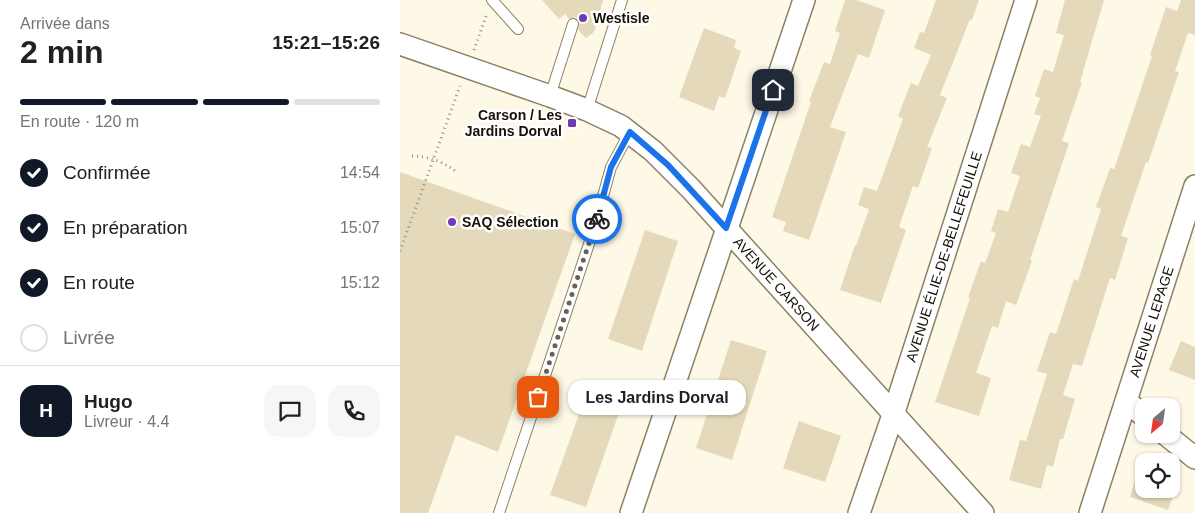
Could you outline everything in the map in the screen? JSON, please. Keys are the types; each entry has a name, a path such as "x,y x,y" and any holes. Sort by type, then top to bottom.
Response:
{"street":[{"path":"631,513 804,0"},
{"name":"AVENUE ÉLIE-DE-BELLEFEUILLE","path":"859,513 893,415 1026,0"},
{"name":"AVENUE CARSON","path":"400,44 587,110 630,132 668,165 982,513"},
{"name":"AVENUE LEPAGE","path":"1090,513 1194,194"},
{"path":"1126,401 1135,408"},
{"path":"1176,443 1195,458"}],"lane":[{"path":"492,0 518,29"},
{"path":"587,110 622,0"},
{"path":"550,96 573,24"},
{"path":"499,513 594,229 611,167 630,132"}],"path":[{"path":"473,53 487,13"},
{"path":"400,251 462,81"},
{"path":"412,156 424,156 446,164 458,172"}],"building":[{"name":"Westisle","path":"542,0 603,0 594,32 586,38 578,30 580,23 578,19 575,17 569,19 565,14 559,19"},
{"path":"845,0 856,0 885,10 869,58 858,54 830,127 846,132 809,240 783,231 786,222 772,217 811,102 809,101 824,62 830,64 840,33 835,31"},
{"path":"936,0 979,0 940,95 947,98 927,147 932,148 918,188 913,186 899,227 906,230 881,303 840,290 869,209 858,205 864,187 877,191 903,119 898,116 911,83 918,86 931,55 914,48 920,32 924,33"},
{"path":"1065,0 1104,0 1080,82 1082,82 1062,141 1069,143 1030,260 1032,261 1016,305 1006,301 998,328 992,326 976,373 991,378 979,416 935,402 970,298 968,297 981,261 985,263 996,233 991,231 998,209 1008,212 1020,176 1011,173 1021,144 1030,147 1041,116 1034,114 1040,98 1035,96 1044,69 1053,72 1064,35 1056,33"},
{"path":"1181,0 1195,0 1195,35 1188,33 1175,71 1179,72 1121,236 1128,238 1115,280 1110,278 1082,366 1073,364 1063,395 1075,399 1063,439 1060,439 1053,467 1047,465 1041,489 1009,480 1020,440 1026,441 1047,374 1037,371 1050,332 1056,334 1074,279 1078,281 1101,209 1096,207 1110,168 1114,169 1152,56 1150,55 1166,7 1177,11"},
{"path":"704,28 736,40 734,48 741,51 725,98 719,96 714,111 679,97"},
{"path":"400,172 575,234 498,452 456,435 428,513 400,513"},
{"path":"645,230 678,241 642,351 608,339"},
{"path":"731,340 767,351 732,460 696,448"},
{"path":"1181,341 1195,347 1195,380 1169,370"},
{"path":"588,389 623,401 586,507 550,495"},
{"path":"799,421 841,436 825,482 783,468"},
{"path":"1135,481 1135,498 1172,498 1168,510 1130,497"}],"way so far":[{"path":"538,397 597,219"}],"place":[{"name":"Westisle","path":"583,18"},
{"name":"Carson / Les Jardins Dorval","path":"572,123"},
{"name":"SAQ Sélection","path":"452,222"},
{"name":"Les Jardins Dorval","path":"538,397"}],"route":[{"path":"597,219 611,167 630,132 653,150 726,228 773,90"}]}
